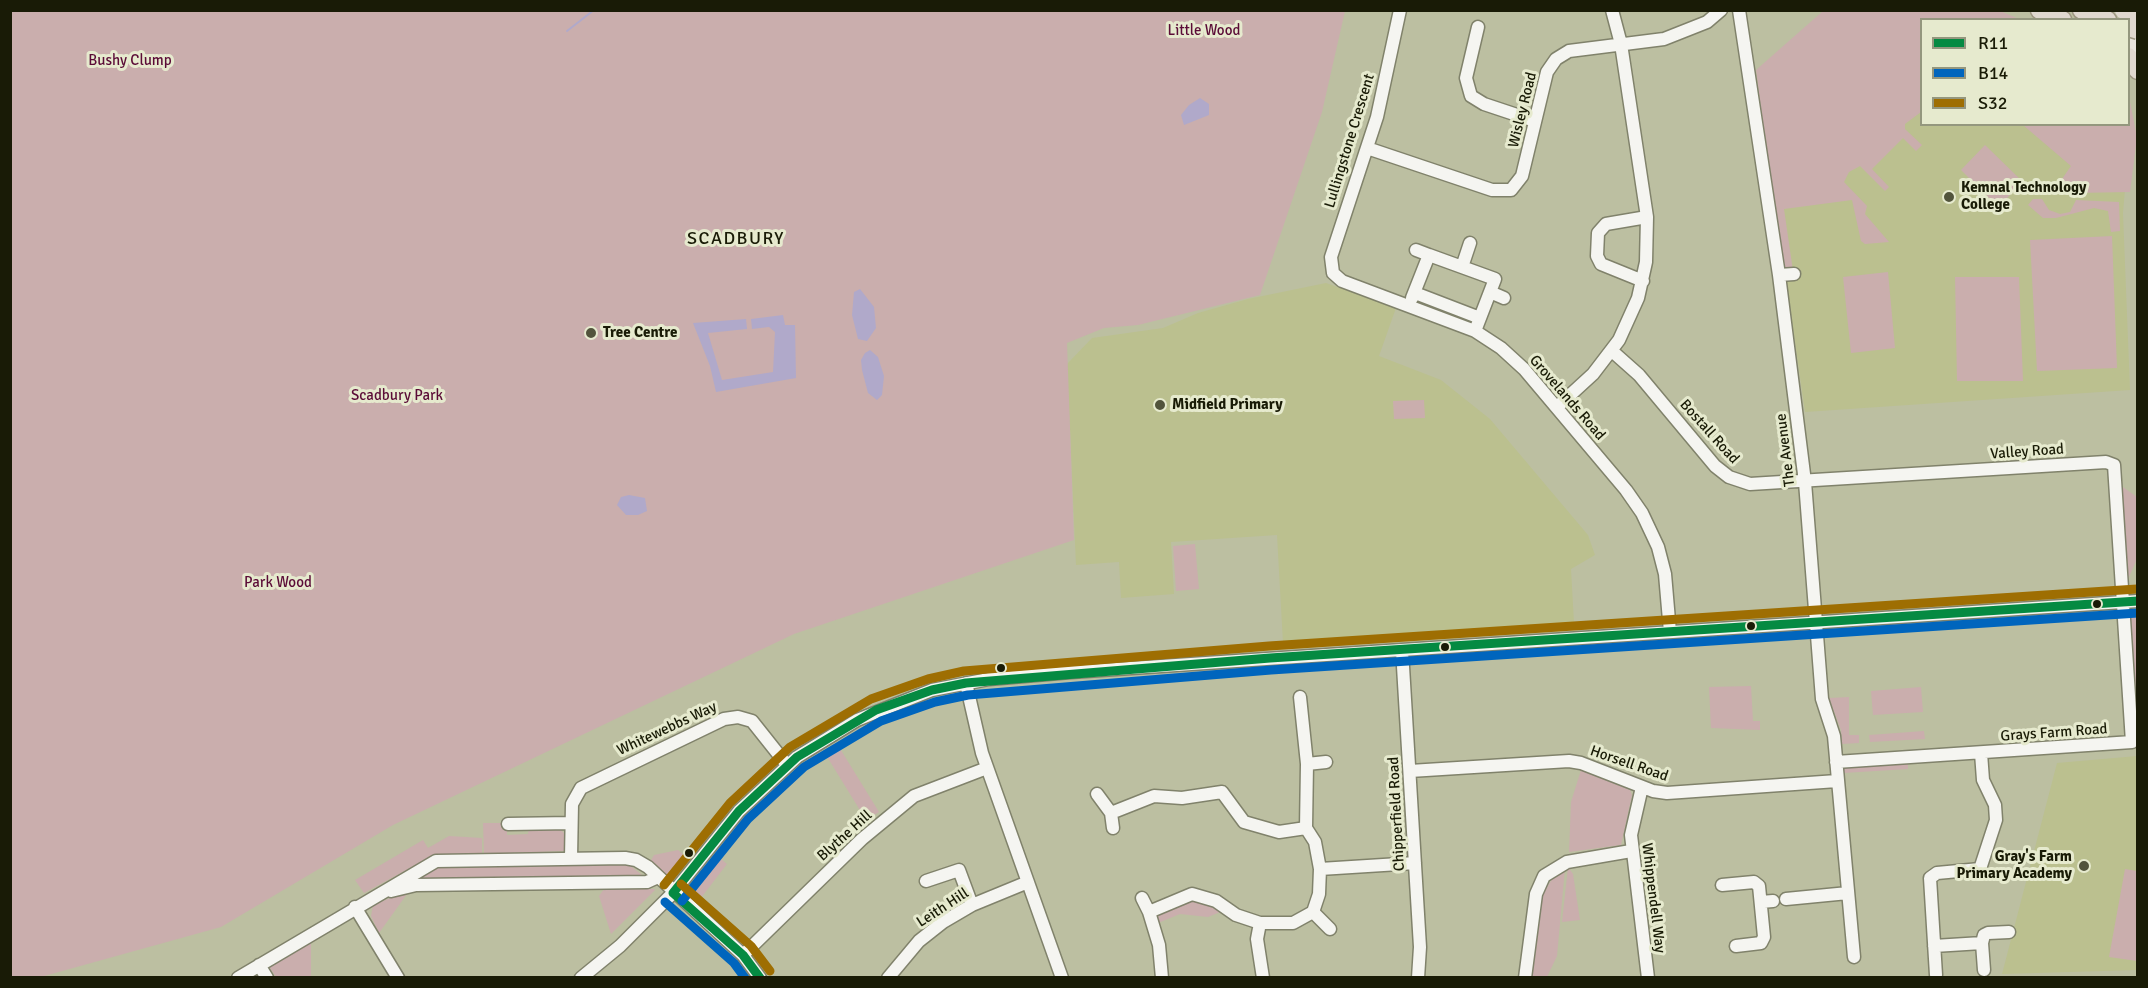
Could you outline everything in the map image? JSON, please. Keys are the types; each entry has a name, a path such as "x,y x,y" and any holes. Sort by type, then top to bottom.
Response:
{"highway":[{"path":"2040,10 2058,18"},
{"path":"2124,10 2138,14"},
{"path":"2085,12 2102,18"}],"main road":[{"path":"2138,14 2133,35 2138,55"}],"street":[{"name":"Lullingstone Crescent","path":"1337,278 1331,266 1330,257 1367,148 1400,10"},
{"path":"1557,407 1593,374 1612,351 1632,313 1643,281 1647,253 1647,217 1621,44 1612,10"},
{"name":"Wisley Road","path":"1367,148 1502,192 1511,190 1522,176 1547,72 1556,59 1569,51 1664,39 1707,22 1721,10"},
{"name":"The Avenue","path":"1739,10 1779,274 1805,482 1823,706 1834,736 1854,957"},
{"path":"1478,27 1466,78 1472,96 1484,104 1535,121"},
{"path":"1643,281 1601,264 1597,256 1598,232 1605,224 1647,217"},
{"path":"1462,267 1470,243"},
{"path":"1416,250 1495,279 1475,331"},
{"path":"1410,305 1429,255"},
{"path":"1779,274 1794,274"},
{"name":"Grovelands Road","path":"1337,278 1475,331 1512,357 1557,407 1633,499 1651,530 1665,574 1670,632"},
{"path":"1415,292 1480,318"},
{"path":"1490,292 1504,298"},
{"name":"Bostall Road","path":"1612,351 1639,375 1715,466 1729,477 1760,485 1805,482"},
{"name":"Valley Road","path":"1805,482 2111,462 2115,470 2124,602"},
{"path":"581,978 620,946 673,893 739,811 787,765 834,733 876,710 932,690 966,683 1200,663 2138,601"},
{"name":"Grays Farm Road","path":"1836,762 2132,742 2124,602"},
{"name":"Chipperfield Road","path":"1402,650 1420,947 1418,978"},
{"path":"966,683 975,731 987,768 1062,978"},
{"path":"1149,912 1192,894 1216,901 1236,915 1260,923 1293,923 1313,912 1319,894 1320,869 1314,842 1306,828 1307,764 1300,697"},
{"name":"Whitewebbs Way","path":"571,858 573,799 585,784 724,719 738,717 752,721 787,765"},
{"path":"1936,975 1930,878 1937,873 1980,869 1996,820 1995,805 1983,780 1981,753"},
{"name":"Horsell Road","path":"1410,771 1569,761 1590,766 1642,787 1680,793 1837,781"},
{"path":"1307,764 1326,762"},
{"name":"Blythe Hill","path":"743,955 862,839 914,796 987,768"},
{"name":"Whippendell Way","path":"1642,787 1632,824 1631,851 1648,978"},
{"path":"1110,813 1154,796 1182,798 1222,792 1244,822 1279,832 1306,828"},
{"path":"1097,794 1110,813 1113,828"},
{"path":"508,824 571,823"},
{"path":"1525,978 1536,894 1544,876 1567,862 1631,851"},
{"path":"238,978 436,861 631,858 642,863 743,955 760,978"},
{"path":"1320,869 1415,863"},
{"path":"926,881 959,870 972,905"},
{"path":"378,894 416,885 647,882 658,877"},
{"name":"Leith Hill","path":"888,978 919,941 943,922 972,905 1028,882"},
{"path":"1722,885 1754,882 1773,901"},
{"path":"1773,901 1848,893"},
{"path":"1142,898 1149,912 1159,945 1162,978"},
{"path":"1736,946 1761,943 1773,901"},
{"path":"355,907 398,978"},
{"path":"1313,912 1330,929"},
{"path":"1260,923 1257,939 1263,978"},
{"path":"1983,970 1984,935 2009,932"},
{"path":"1934,946 1982,943"},
{"path":"259,965 267,978"}],"shaded area":[{"name":"Kemnal Technology College","path":"1920,21 1920,126 2130,126 2131,117 2123,213 2130,390 1805,412 1756,70"},
{"path":"1200,98 1209,104 1209,115 1184,125 1181,115 1189,105"},
{"path":"1326,283 1396,308 1379,356 1441,380 1490,419 1588,535 1595,555 1571,569 1574,623 1283,643 1277,535 1171,542 1174,594 1121,598 1119,562 1076,565 1067,364 1092,338 1163,328 1198,313 1248,299"},
{"path":"860,289 874,307 876,328 867,341 858,339 852,315 854,292"},
{"path":"783,315 785,325 795,325 796,378 716,392 710,366 693,323 746,319 747,329 708,333 722,380 773,372 775,332 769,327 752,329 751,319"},
{"path":"870,350 878,357 884,376 882,395 877,400 868,393 862,370 861,360"},
{"path":"629,495 645,498 647,511 638,515 626,515 617,505 621,497"},
{"name":"Gray's Farm Primary Academy","path":"2137,756 2137,970 2002,974 2057,763"}],"green space":[{"path":"1998,10 2017,18 1920,18 1920,113 1905,124 1905,129 1922,145 1916,151 1903,138 1872,169 1889,187 1885,191 1860,166 1849,172 1844,182 1867,206 1865,214 1889,242 1865,244 1861,241 1852,200 1784,209 1793,271 1782,272 1756,70 1823,11"},
{"name":"Park Wood","path":"10,11 1345,11 1322,112 1260,295 1138,325 1104,328 1067,343 1074,540 794,634 393,825 221,927 37,978 10,977"},
{"path":"2130,102 2137,137 2130,192 2074,193 2062,179 2071,166 2024,126 2130,126"},
{"path":"1985,145 2023,182 1998,207 1961,170"},
{"path":"2033,199 2042,199 2049,210 2060,214 2070,212 2076,200 2119,202 2120,231 2111,232 2108,211 2094,208 2056,218 2043,218 2028,205"},
{"path":"2112,236 2117,368 2037,371 2030,240"},
{"path":"1888,272 1895,348 1851,353 1843,277"},
{"path":"1955,277 2019,277 2023,381 1957,381"},
{"path":"1424,400 1425,418 1394,419 1393,401"},
{"path":"2120,485 2137,497 2137,559 2128,579"},
{"path":"1195,544 1199,589 1176,591 1173,546"},
{"path":"2137,615 2137,729 2130,616"},
{"path":"1751,686 1753,721 1760,721 1760,730 1711,728 1709,687"},
{"path":"1921,687 1923,712 1873,715 1871,691"},
{"path":"1849,697 1849,735 1859,735 1859,743 1842,744 1841,730 1829,698"},
{"path":"1924,731 1925,739 1870,742 1869,735"},
{"path":"839,747 879,812 866,820 826,755"},
{"path":"1908,761 1908,769 1844,773 1844,765"},
{"path":"1581,770 1630,790 1632,795 1621,845 1569,852 1571,802"},
{"path":"483,823 507,823 507,835 528,834 529,827 558,827 565,834 564,851 484,854"},
{"path":"449,836 482,838 482,854 432,856 364,893 355,880 423,840 428,848"},
{"path":"678,850 685,856 671,874 664,875 650,862 654,855"},
{"path":"721,859 727,864 697,903 692,895"},
{"path":"436,864 628,864 646,878 401,884"},
{"path":"1568,867 1573,874 1580,920 1562,922"},
{"path":"1565,868 1557,956 1547,977 1530,978 1543,893 1555,875"},
{"path":"2125,869 2137,871 2137,961 2109,957"},
{"path":"604,889 655,890 611,934 599,896"},
{"path":"400,894 407,894 379,933 371,916 373,905"},
{"path":"1192,898 1225,910 1208,917 1180,914 1158,923 1156,916 1159,911"},
{"path":"311,941 311,977 276,977 268,965"}],"waterway":[{"path":"567,31 594,10"}],"transit line":[{"name":"S32","path":"664,885 730,803 790,747 871,699 928,679 964,671 1269,646 2137,589"},
{"name":"R11","path":"673,893 739,811 797,757 876,710 932,690 966,683 1270,658 2138,601"},
{"name":"B14","path":"682,901 748,819 804,767 881,721 935,702 968,695 1271,670 2138,613"},
{"name":"S32","path":"681,884 751,946 770,971"},
{"name":"R11","path":"673,893 743,955 760,978"},
{"name":"B14","path":"665,902 734,963 745,978"}],"place":[{"name":"Kemnal Technology College","path":"1949,197"},
{"name":"Tree Centre","path":"591,333"},
{"name":"Midfield Primary","path":"1160,405"},
{"name":"Gray's Farm Primary Academy","path":"2084,866"}],"district":[{"name":"SCADBURY","path":"736,239"}],"park label":[{"name":"Little Wood","path":"1204,31"},
{"name":"Bushy Clump","path":"130,61"},
{"name":"Scadbury Park","path":"397,396"}]}
